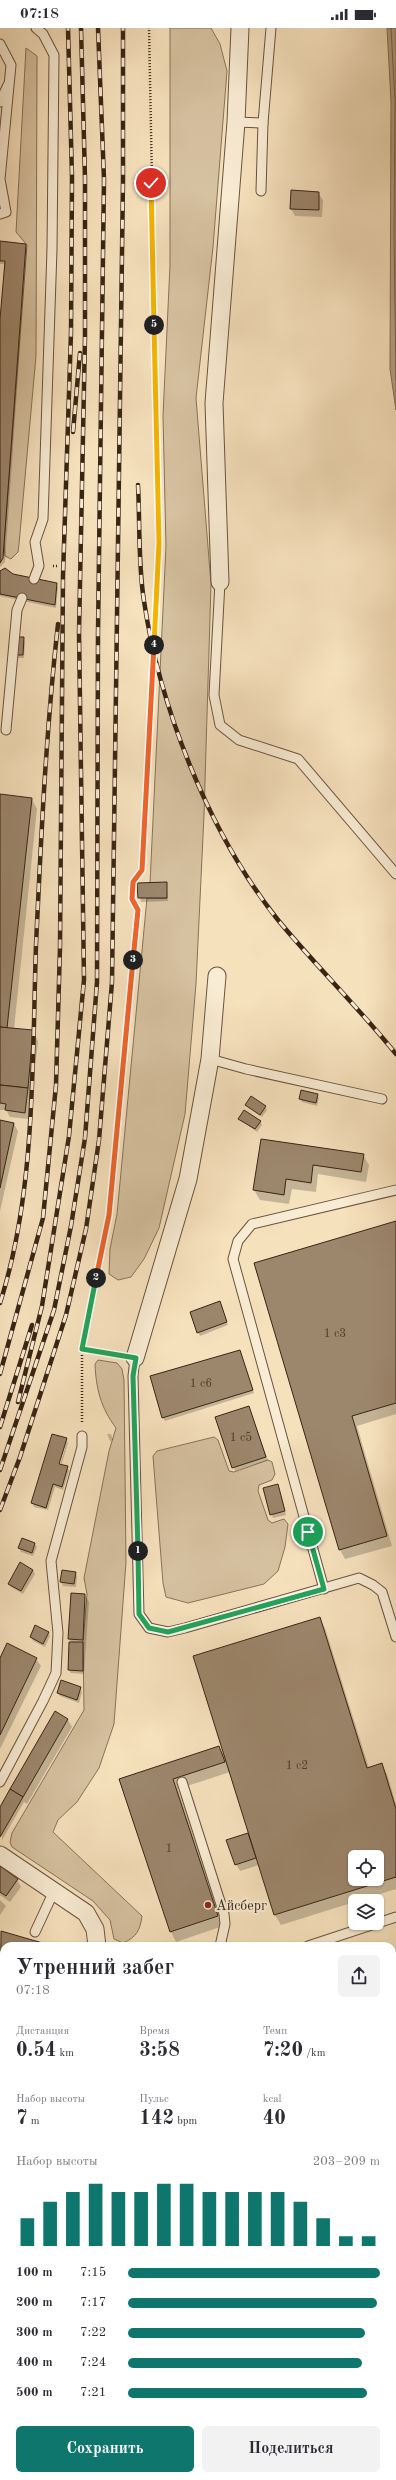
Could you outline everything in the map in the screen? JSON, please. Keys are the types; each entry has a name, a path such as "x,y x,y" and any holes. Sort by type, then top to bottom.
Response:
{"street":[{"path":"220,582 214,403 236,122 240,28"},
{"path":"136,1358 188,1179 210,1059 217,976"},
{"path":"0,1855 86,1913 95,1929 97,1942"}],"lane":[{"path":"34,579 39,566 35,542 42,519 52,249 54,62 54,55 43,34 36,28"},
{"path":"261,191 262,123 271,28"},
{"path":"0,44 11,64 11,80 0,179 6,212 0,214"},
{"path":"0,102 11,80"},
{"path":"236,122 262,123"},
{"path":"220,582 214,696 220,725 239,740 298,759 396,874"},
{"path":"6,730 17,616 22,598"},
{"path":"210,1059 246,1069 382,1099"},
{"path":"324,1589 232,1260 238,1241 252,1224 396,1190"},
{"path":"136,1358 133,1376 139,1614 149,1628 168,1632 359,1578 374,1585 382,1592 396,1638"},
{"path":"0,1782 43,1701 56,1673 58,1633 51,1561 82,1447 82,1436"},
{"path":"182,1782 224,1914 225,1924 221,1942"},
{"path":"35,1932 54,1891"},
{"path":"320,1942 396,1917"}],"path":[{"path":"82,1436 82,1349 109,1215 138,910 132,899 133,882 142,870 159,543 149,28"},
{"path":"82,1349 136,1358"}],"shaded area":[{"path":"170,28 211,28 220,44 227,71 213,247 196,398 211,584 204,815 196,984 185,1114 159,1228 144,1259 131,1277 118,1280 109,1274 110,1249 117,1214 147,898 167,898 150,883 166,546 163,416 170,265"},
{"path":"26,48 37,56 36,356 19,544 18,552 11,559 5,556 4,544 27,245 16,232"},
{"path":"98,1360 117,1363 122,1369 124,1380 126,1562 114,1724 99,1768 77,1802 58,1820 53,1832 142,1916 135,1936 125,1942 114,1939 110,1920 93,1901 12,1847 10,1842 12,1833 84,1710 83,1642 87,1594 84,1578 109,1451 116,1428 100,1398 95,1364"},
{"path":"214,1437 218,1440 229,1471 234,1472 268,1460 272,1462 275,1474 272,1480 259,1485 258,1491 268,1520 272,1523 284,1519 288,1524 285,1547 278,1571 264,1584 188,1603 166,1597 163,1583 153,1456 157,1451"}],"water":[{"path":"387,28 396,28 396,410 390,369 391,101"}],"building":[{"path":"291,190 319,192 319,210 290,209"},
{"path":"0,241 26,244 3,558 0,563 0,319 5,261 0,261"},
{"path":"5,568 13,574 57,583 55,605 0,594 0,571"},
{"path":"16,637 24,637 23,655 15,655"},
{"path":"0,794 32,798 7,1028 0,1027"},
{"path":"167,882 167,898 138,898 137,883"},
{"path":"0,1027 33,1030 28,1088 0,1085"},
{"path":"0,1085 28,1088 25,1113 5,1110 6,1104 0,1103"},
{"path":"301,1090 318,1094 316,1103 299,1099"},
{"path":"251,1096 266,1106 260,1115 245,1105"},
{"path":"244,1110 261,1121 255,1129 238,1119"},
{"path":"0,1120 14,1123 0,1188"},
{"path":"261,1139 364,1154 361,1172 313,1165 311,1183 286,1179 284,1195 253,1190"},
{"path":"396,1221 396,1403 352,1416 387,1536 339,1550 254,1263"},
{"path":"220,1301 227,1322 197,1333 190,1312"},
{"path":"240,1350 253,1390 162,1418 150,1376"},
{"path":"249,1406 266,1457 232,1468 215,1417"},
{"path":"52,1434 67,1438 59,1464 68,1466 62,1487 53,1484 46,1508 31,1503"},
{"path":"278,1484 285,1511 270,1515 263,1488"},
{"path":"22,1538 35,1543 32,1553 18,1548"},
{"path":"20,1562 33,1570 21,1591 8,1584"},
{"path":"62,1570 76,1572 74,1584 60,1582"},
{"path":"71,1593 85,1594 83,1640 68,1639"},
{"path":"320,1617 367,1768 382,1763 396,1809 396,1877 384,1881 384,1850 348,1850 348,1886 367,1886 274,1915 193,1656"},
{"path":"35,1625 49,1632 43,1644 30,1637"},
{"path":"69,1642 83,1642 83,1671 68,1670"},
{"path":"7,1643 37,1658 0,1735 0,1658"},
{"path":"61,1680 81,1687 77,1700 57,1693"},
{"path":"55,1711 68,1719 23,1797 10,1789"},
{"path":"219,1746 225,1762 173,1779 218,1916 170,1932 119,1779"},
{"path":"10,1789 23,1797 0,1837 0,1807"},
{"path":"248,1833 256,1858 235,1865 226,1840"},
{"path":"0,1866 18,1879 6,1896 0,1892"},
{"path":"1,1931 39,1942 1,1942"}],"railway":[{"path":"0,1374 43,1218 56,1085 60,947 63,576 71,332 72,177 68,28"},
{"path":"18,1402 42,1306 69,1136 84,980 79,633 85,337 85,178 81,28"},
{"path":"0,1470 54,1310 71,1226 85,1138 97,982 98,633 104,179 98,28"},
{"path":"0,1510 20,1457 66,1315 86,1229 99,1140 112,982 123,180 123,28"},
{"path":"73,432 80,353"},
{"path":"138,485 142,587 152,642 162,684 176,727 210,810 253,886 278,920 396,1054"},
{"path":"0,1303 12,1260 20,1216 30,1126 36,945 42,825 50,704 58,624"},
{"path":"0,1427 32,1325"}],"place":[{"name":"Айсберг","path":"208,1905"}],"route":[{"path":"151,183 159,543 142,870 133,882 132,899 138,910 109,1215 82,1349 136,1358 133,1376 139,1614 149,1628 168,1632 324,1589 308,1532"}]}
